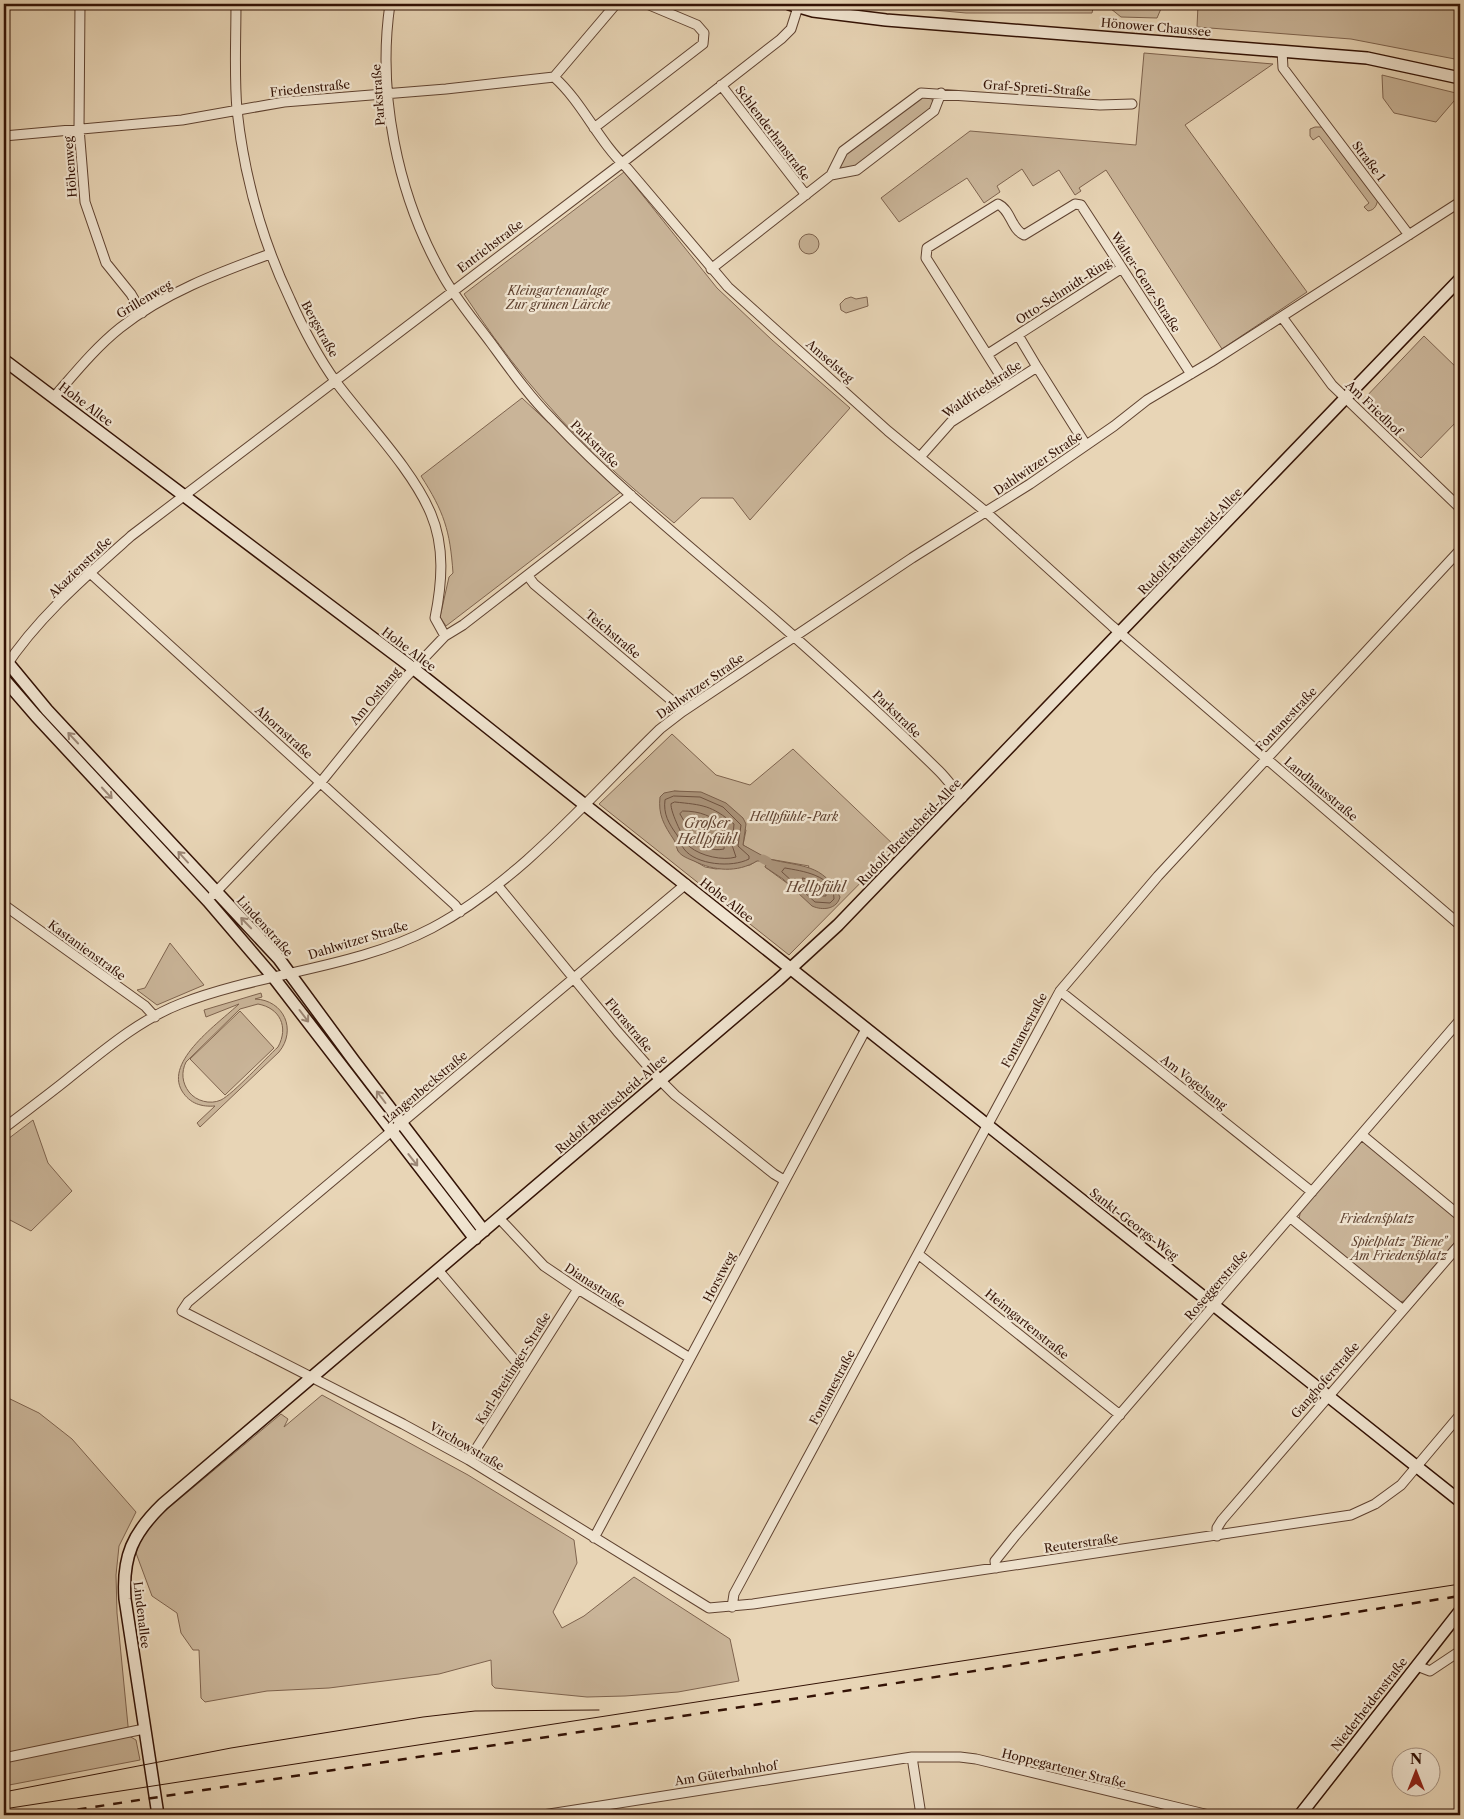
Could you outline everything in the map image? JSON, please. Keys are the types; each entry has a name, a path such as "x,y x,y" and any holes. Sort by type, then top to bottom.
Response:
{"street":[{"name":"Höhenweg","path":"80,4 79,128 83,190 92,226 106,263 131,294 142,313"},
{"name":"Bergstraße","path":"236,4 237,111 250,185 270,254 290,300 336,381 417,487 431,513 441,551 441,590 435,618 446,636"},
{"name":"Parkstraße","path":"390,4 387,45 388,94 395,143 407,191 422,233 441,273 453,290 532,398 553,420 631,495 793,636 888,722 942,774 962,798"},
{"path":"554,77 616,4"},
{"path":"594,128 703,44 704,33 698,24 647,4"},
{"name":"Hönower Chaussee","path":"793,5 829,14 886,20 1368,58 1460,78"},
{"name":"Entrichstraße","path":"185,496 622,163 791,30 793,5"},
{"name":"Straße 1","path":"1282,51 1283,68 1409,235"},
{"name":"Friedenstraße","path":"4,136 182,120 284,102 388,94 554,77"},
{"name":"Amselsteg","path":"554,77 566,88 609,150 711,269 871,416 986,512 1120,633"},
{"name":"Schlenderhanstraße","path":"721,85 806,195"},
{"name":"Graf-Spreti-Straße","path":"711,269 831,175 844,151 910,100 924,92 1100,105 1132,104"},
{"name":"Graf-Spreti-Straße","path":"831,175 857,170 934,111 941,93"},
{"path":"1409,235 1460,202"},
{"name":"Walter-Genz-Straße","path":"988,354 926,258 927,248 994,205 1003,207 1018,231 1024,235 1079,204 1191,374"},
{"name":"Dahlwitzer Straße","path":"4,1128 99,1054 154,1016 193,999 385,947 431,928 460,912 498,886 527,860 660,729 682,712 793,636 986,512 1086,445 1114,426 1135,408 1409,235"},
{"name":"Grillenweg","path":"54,397 82,364 120,328 142,313 203,280 270,254"},
{"name":"Otto-Schmidt-Ring","path":"988,354 1122,268"},
{"name":"Rudolf-Breitscheid-Allee","path":"311,1378 791,969 878,885 1460,279"},
{"name":"Am Friedhof","path":"1282,316 1332,385 1460,508"},
{"name":"Otto-Schmidt-Ring","path":"1018,335 1037,367"},
{"path":"988,354 1006,386"},
{"name":"Hohe Allee","path":"4,360 414,669 791,969"},
{"name":"Waldfriedstraße","path":"920,457 951,422 1037,367 1086,445"},
{"name":"Am Osthang","path":"212,897 321,782 405,678 446,636 528,576 631,495"},
{"name":"Akazienstraße","path":"5,663 50,612 89,572 131,536 185,496"},
{"name":"Fontanestraße","path":"732,1607 734,1594 1060,991 1158,876 1460,550"},
{"name":"Ahornstraße","path":"89,572 455,904 460,912"},
{"name":"Teichstraße","path":"528,576 534,584 670,699 682,712"},
{"name":"Landhausstraße","path":"1120,633 1460,925"},
{"name":"Lindenstraße","path":"5,663 212,897 475,1239"},
{"name":"Lindenstraße","path":"4,679 36,716 212,897 273,953 484,1231"},
{"name":"Langenbeckstraße","path":"182,1311 188,1302 257,1242 575,979 686,884"},
{"name":"Florastraße","path":"498,886 616,1031 660,1080 675,1095 784,1180"},
{"name":"Kastanienstraße","path":"4,905 145,1006 154,1016"},
{"name":"Sankt-Georgs-Weg","path":"791,969 1460,1501"},
{"name":"Am Vogelsang","path":"1060,991 1312,1192"},
{"name":"Roseggerstraße","path":"996,1568 995,1561 1004,1550 1460,1020"},
{"name":"Horstweg","path":"594,1538 866,1029"},
{"path":"1362,1134 1460,1216"},
{"name":"Dianastraße","path":"499,1218 535,1258 578,1289 690,1358"},
{"path":"1291,1218 1403,1310"},
{"name":"Ganghoferstraße","path":"1217,1536 1217,1528 1222,1520 1460,1244"},
{"name":"Heimgartenstraße","path":"918,1254 1120,1415"},
{"path":"438,1270 518,1364 527,1369"},
{"name":"Karl-Breitinger-Straße","path":"469,1460 578,1289"},
{"name":"Virchowstraße","path":"182,1311 403,1424 469,1460 703,1607 732,1607"},
{"name":"Lindenallee","path":"158,1815 124,1589 126,1564 135,1537 163,1504 311,1378"},
{"name":"Reuterstraße","path":"732,1607 1351,1515 1390,1494 1460,1416"},
{"name":"Niederheidenstraße","path":"1300,1815 1460,1611"},
{"path":"1417,1666 1430,1671 1460,1651"},
{"path":"4,1758 144,1729"},
{"path":"912,1756 922,1815"},
{"name":"Am Güterbahnhof","path":"543,1815 912,1756"},
{"name":"Hoppegartener Straße","path":"912,1756 960,1756 976,1759 1209,1815"}],"green space":[{"path":"869,4 1094,4 1092,13 966,13"},
{"path":"1105,4 1163,4 1157,18 1121,17"},
{"path":"1163,4 1460,4 1460,60 1351,39 1197,27 1198,5"},
{"path":"1144,53 1273,64 1185,125 1307,292 1222,349 1106,170 1079,188 1081,191 1075,195 1059,170 1033,186 1022,169 997,186 1000,192 984,203 967,178 899,222 881,198 970,131 1136,145"},
{"path":"1382,75 1460,94 1436,122 1394,113 1383,98"},
{"path":"922,95 931,96 934,106 854,169 840,169 842,156"},
{"path":"1324,127 1378,198 1372,210 1368,211 1364,207 1369,203 1319,136 1313,140 1310,136 1310,129"},
{"name":"Kleingartenanlage Zur grünen Lärche","path":"624,172 717,288 772,340 850,408 750,520 733,498 701,498 674,523 618,475 544,401 494,338 464,294"},
{"path":"809,234 816,237 819,244 816,251 809,254 802,251 799,244 802,237"},
{"path":"851,297 856,299 867,297 868,306 846,313 841,310 840,304 845,299"},
{"path":"1424,336 1460,371 1460,418 1421,458 1362,401"},
{"path":"522,398 622,491 446,626 440,617 449,577 453,573 448,533 435,500 421,476"},
{"name":"Hellpfühle-Park","path":"672,734 716,775 750,785 793,749 896,847 789,955 599,804","holes":["674,791 685,792 746,830 743,845 763,857 750,865 716,869 705,867 678,851","769,859 809,866 795,889 765,867"]},
{"path":"170,943 204,985 157,1005 137,990 145,988"},
{"path":"261,993 262,997 255,999 265,1001 280,1010 285,1018 287,1035 279,1052 200,1127 197,1123 215,1106 197,1104 185,1095 178,1079 180,1067 196,1043 239,1004 206,1017 204,1010","holes":["258,1004 266,1006 277,1014 282,1026 283,1032 278,1047 221,1100 208,1102 199,1100 192,1095 187,1089 183,1077 186,1062 240,1009"]},
{"path":"240,1011 274,1048 225,1095 190,1059"},
{"path":"33,1120 48,1163 72,1191 31,1231 10,1220 4,1229 4,1142"},
{"name":"Friedensplatz","path":"1363,1140 1460,1220 1460,1236 1404,1301 1399,1302 1299,1219 1301,1209"},
{"path":"322,1395 468,1475 574,1540 577,1563 553,1612 562,1628 584,1616 634,1577 730,1639 739,1681 678,1692 587,1697 495,1688 492,1685 491,1660 439,1674 329,1688 267,1691 205,1702 201,1698 199,1650 193,1650 181,1633 177,1613 152,1596 136,1553 139,1541 152,1522 281,1414 288,1419 284,1427"},
{"path":"4,1396 39,1413 72,1439 136,1512 119,1546 116,1575 117,1613 129,1736 136,1740 140,1760 4,1786"}],"water":[{"name":"Großer Hellpfühl","path":"674,791 701,792 726,803 743,818 746,824 743,845 763,856 762,861 734,869 717,869 681,854 665,825 660,809 660,797 664,793"},
{"name":"Hellpfühl","path":"769,859 810,868 819,872 833,886 840,897 838,901 833,906 825,909 812,906 783,879 765,867"}],"waterway":[{"path":"763,859 767,861"}],"tram line":[{"path":"4,1809 1460,1584"},
{"path":"4,1792 231,1748 423,1717 475,1711 599,1710"}],"railway":[{"path":"42,1815 1460,1596"}],"park label":[{"name":"Spielplatz \"Biene\" Am Friedensplatz","path":"1399,1248"}]}
